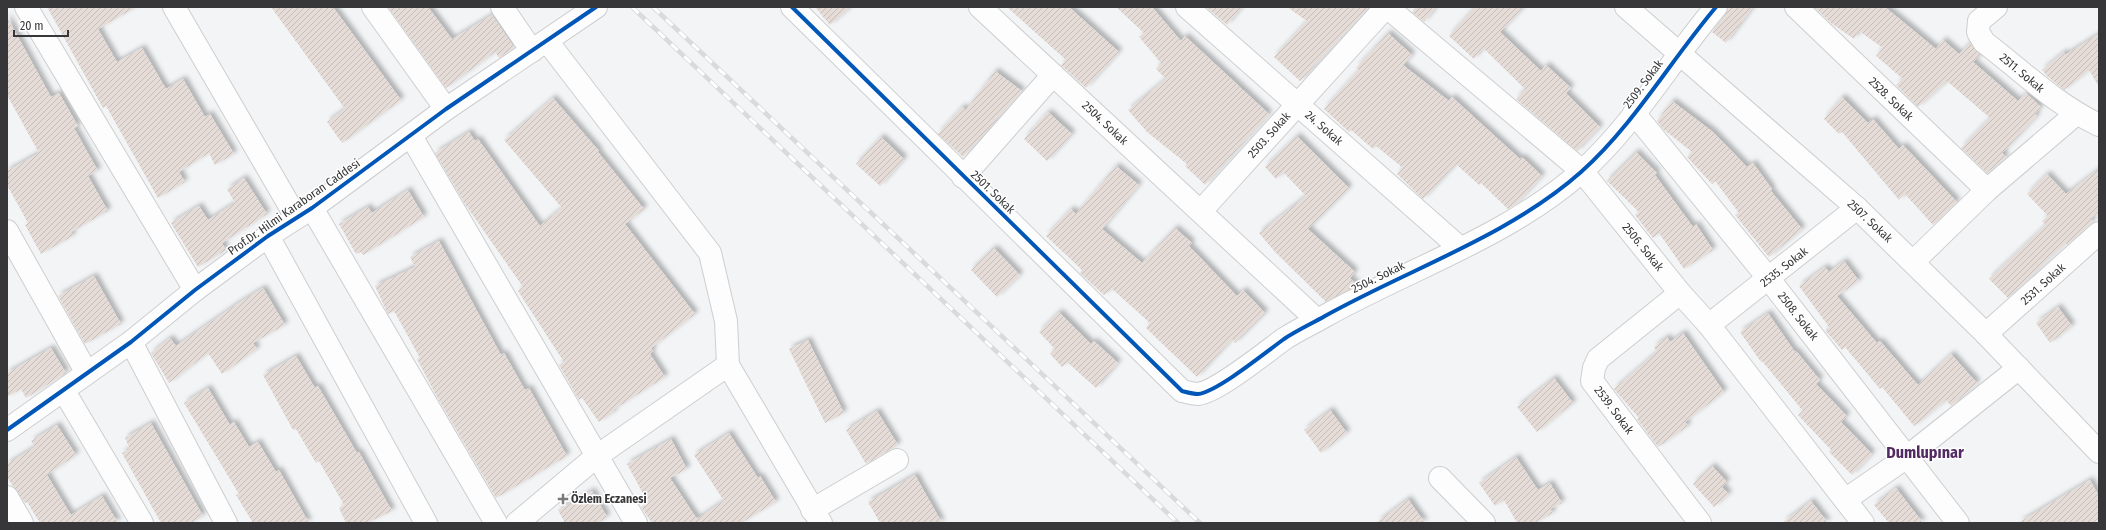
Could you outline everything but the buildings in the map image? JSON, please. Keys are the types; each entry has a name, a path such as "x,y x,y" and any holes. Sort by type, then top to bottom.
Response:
{"street":[{"path":"26,7 195,290"},
{"path":"174,7 304,213 496,523"},
{"path":"373,7 446,109"},
{"path":"502,7 539,46 710,253 726,321 728,365 817,516 897,460"},
{"name":"Prof.Dr. Hilmi Karaboran Caddesi","path":"7,430 131,342 195,290 268,236 304,213 446,109 596,7"},
{"name":"2501. Sokak","path":"792,7 1182,391"},
{"name":"2504. Sokak","path":"980,7 1317,320"},
{"name":"24. Sokak","path":"1188,7 1460,248"},
{"name":"2503. Sokak","path":"1201,211 1387,7"},
{"name":"2506. Sokak","path":"1387,7 1582,171 1680,293 1709,324 1863,523"},
{"name":"2507. Sokak","path":"1626,7 1858,208 1986,334 2099,452"},
{"name":"2528. Sokak","path":"1796,7 1987,190"},
{"name":"2511. Sokak","path":"1996,7 1979,21 1978,32 1984,42 2056,100 2076,114 2099,125"},
{"name":"2509. Sokak","path":"1582,171 1634,113 1713,8"},
{"path":"963,177 1052,75"},
{"name":"2508. Sokak","path":"1634,113 1769,279 1958,523"},
{"path":"1913,262 1987,190 2076,114"},
{"path":"411,136 636,523"},
{"name":"2504. Sokak","path":"1182,391 1198,394 1219,385 1285,338 1317,320 1364,294 1460,248 1510,222 1550,197 1582,171"},
{"name":"2535. Sokak","path":"1709,324 1769,279 1858,208"},
{"path":"7,231 87,373"},
{"name":"2531. Sokak","path":"1986,334 2099,233"},
{"path":"268,236 426,523"},
{"name":"2539. Sokak","path":"1680,293 1598,359 1594,368 1592,381 1700,523"},
{"path":"131,342 226,523"},
{"path":"517,523 597,456 728,365"},
{"path":"1845,500 1907,457 2019,368"},
{"path":"64,391 142,523"},
{"path":"1440,478 1484,523"},
{"path":"7,497 22,523"}],"railway":[{"path":"632,7 1178,523"},
{"path":"653,7 1200,523"}],"cycle path":[{"path":"7,430 131,342 195,290 268,236 312,208 446,109 596,7"},
{"path":"792,7 1182,391 1198,394 1206,392 1229,379 1294,333 1357,299 1491,233 1553,195 1581,172 1618,134 1635,114 1699,27 1716,7"}],"place":[{"name":"Özlem Eczanesi","path":"563,499"}],"district":[{"name":"Dumlupınar","path":"1925,452"}]}
